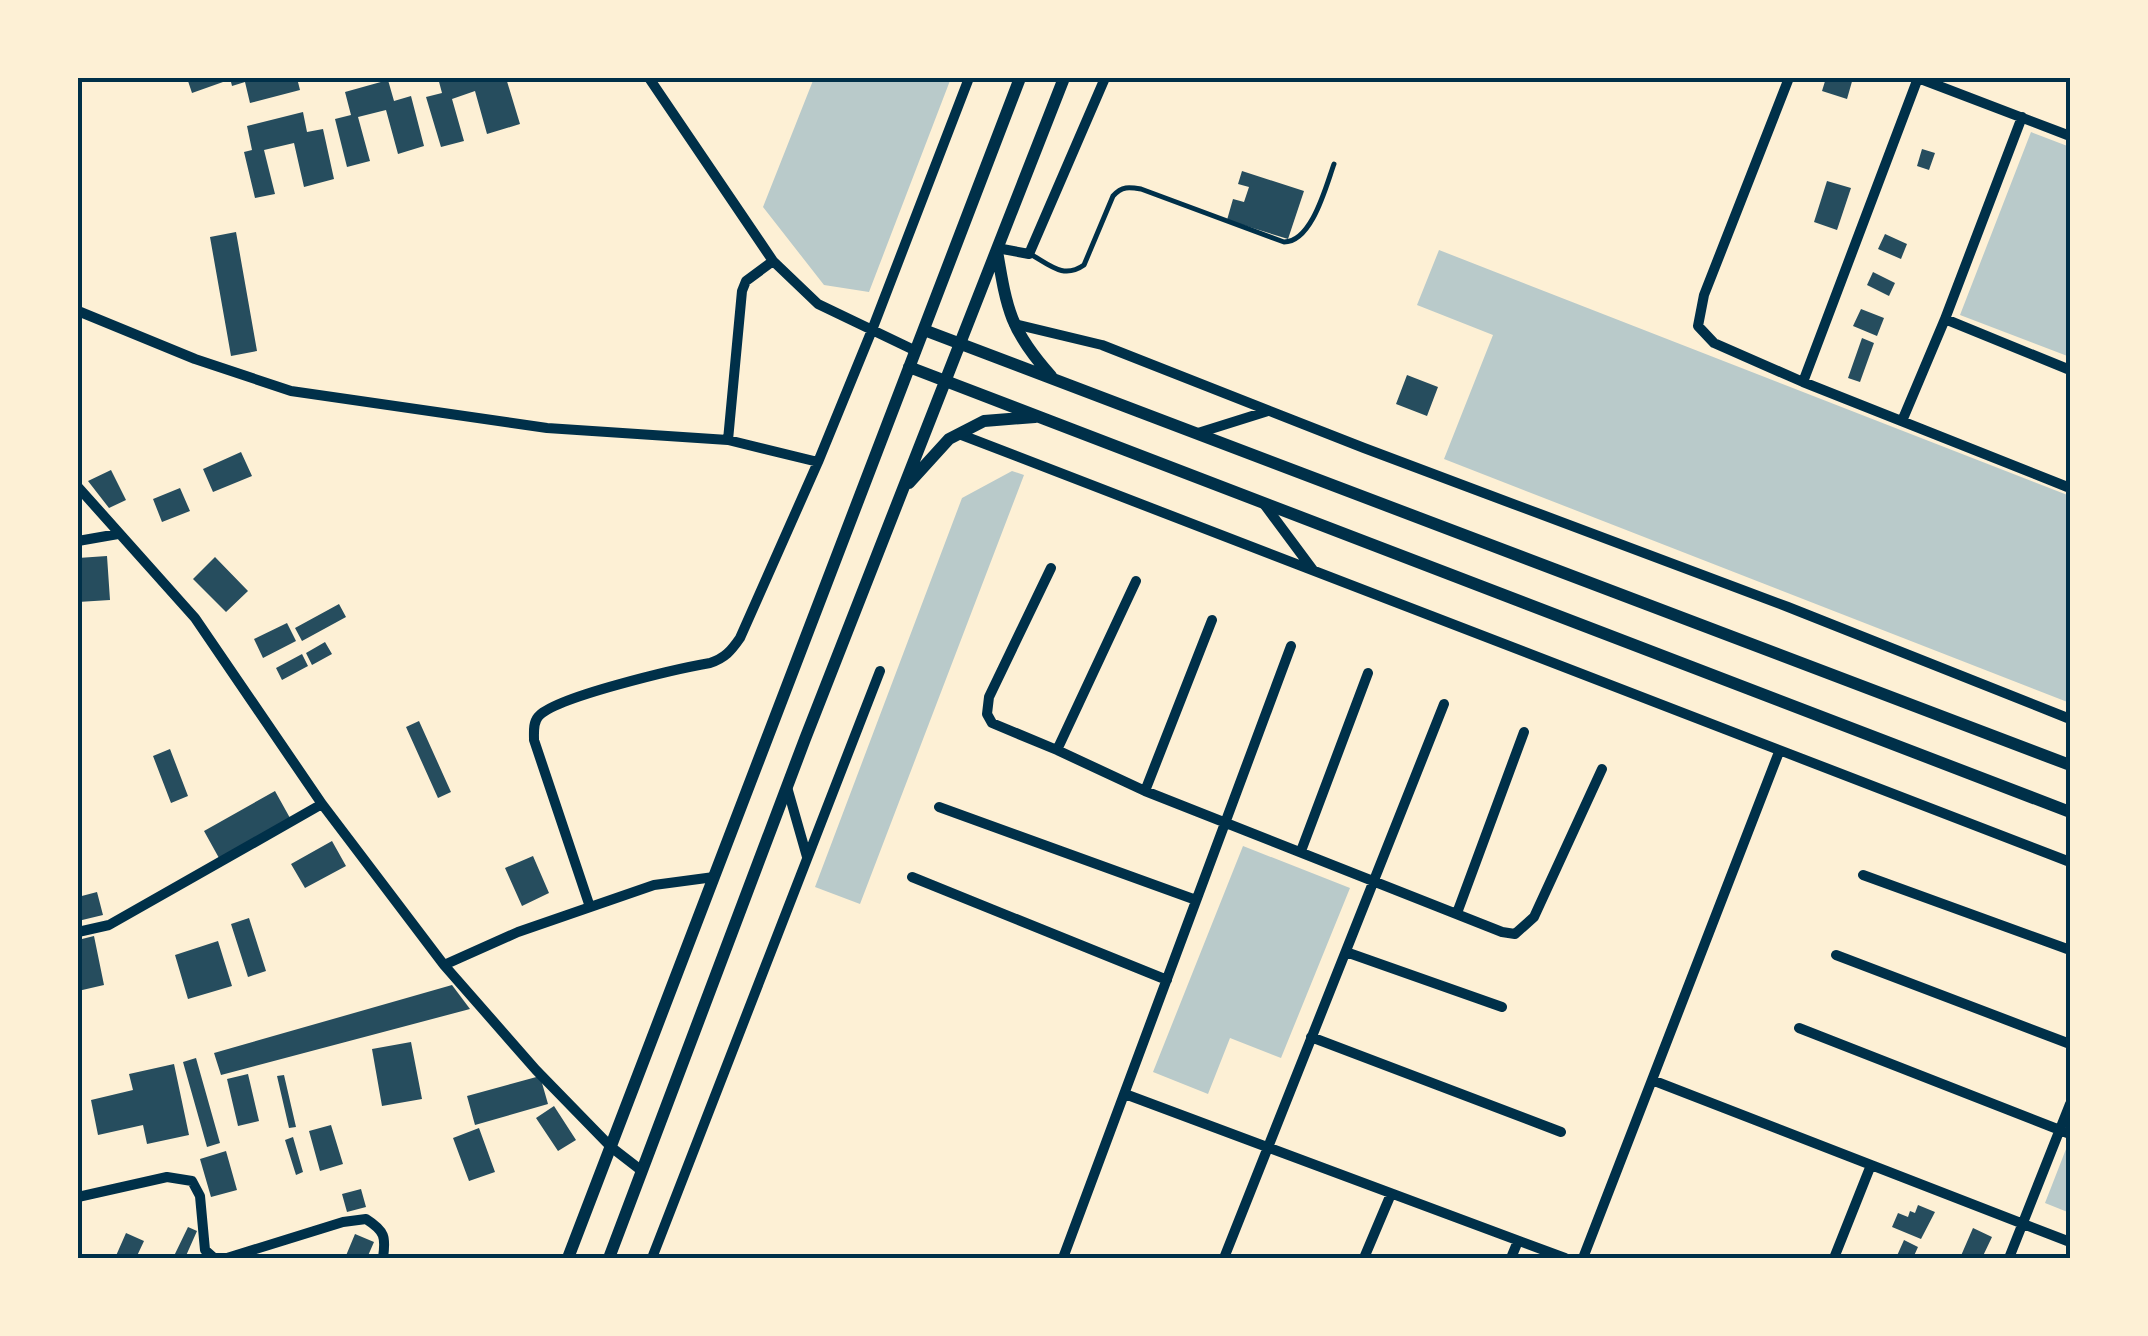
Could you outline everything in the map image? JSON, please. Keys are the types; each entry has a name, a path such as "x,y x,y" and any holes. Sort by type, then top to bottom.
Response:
{"street":[{"path":"648,78 774,261 818,304 916,351"},
{"path":"590,907 534,740 538,717 553,706 615,686 710,662 730,652 740,638 872,330 969,78"},
{"path":"568,1258 1020,78"},
{"path":"609,1258 787,786 1064,78"},
{"path":"997,248 1029,254 1105,78"},
{"path":"1789,78 1704,296 1698,326 1714,343 1803,382 2070,488"},
{"path":"1803,382 1918,78 2070,136"},
{"path":"1902,421 2022,117"},
{"path":"997,248 1013,324 1053,379"},
{"path":"728,440 742,291 746,282 774,261"},
{"path":"78,311 195,359 292,391 547,428 728,440 818,462"},
{"path":"1945,319 2070,370"},
{"path":"1013,324 1102,344 2070,719"},
{"path":"924,330 2070,765"},
{"path":"909,367 2070,812"},
{"path":"1198,433 1269,411"},
{"path":"903,488 949,439 984,421 1037,416"},
{"path":"959,434 2070,862"},
{"path":"78,486 195,618 322,804 444,965 536,1070 611,1147 642,1170"},
{"path":"1264,504 1314,570"},
{"path":"78,541 118,534"},
{"path":"1051,568 989,696 987,714 992,723 1145,791 1502,932 1515,934 1534,917 1602,770"},
{"path":"1057,750 1136,581"},
{"path":"1145,791 1212,620"},
{"path":"1063,1258 1291,646"},
{"path":"652,1258 880,672"},
{"path":"1301,851 1368,673"},
{"path":"1224,1258 1444,704"},
{"path":"1457,913 1524,732"},
{"path":"1583,1258 1779,752"},
{"path":"787,786 808,858"},
{"path":"78,932 108,926 322,804"},
{"path":"938,807 1196,900"},
{"path":"1862,874 2070,950"},
{"path":"912,877 1167,980"},
{"path":"444,965 518,932 654,885 714,878"},
{"path":"1346,952 1502,1007"},
{"path":"1836,956 2070,1044"},
{"path":"1799,1028 2065,1132"},
{"path":"1312,1037 1561,1132"},
{"path":"1652,1080 2070,1242"},
{"path":"1124,1094 1564,1258"},
{"path":"2009,1258 2065,1132 2070,1104"},
{"path":"1834,1258 1871,1165"},
{"path":"78,1197 167,1176 192,1181 200,1196 205,1250 214,1258 226,1258 366,1218 378,1226 384,1237 383,1258"},
{"path":"1364,1258 1391,1194"},
{"path":"1511,1258 1518,1241"}],"lane":[{"path":"1029,254 1065,273 1074,272 1084,265 1114,196 1127,187 1293,242 1314,216 1334,164"}],"shaded area":[{"path":"814,78 951,78 869,292 824,285 763,207"},
{"path":"2031,132 2070,147 2070,357 1960,315"},
{"path":"1439,250 2070,496 2070,703 1444,459 1493,335 1417,305"},
{"path":"1012,471 1024,475 860,904 815,887 962,498"},
{"path":"1243,846 1350,888 1281,1058 1230,1038 1208,1094 1153,1072"},
{"path":"2070,1145 2070,1213 2045,1203"}],"building":[{"path":"187,78 222,78 223,82 192,93"},
{"path":"230,78 297,78 300,90 250,103 245,82 232,86"},
{"path":"438,78 506,78 520,124 487,134 475,91 452,99 464,141 441,147 426,97 442,93"},
{"path":"1826,78 1853,78 1847,99 1822,91"},
{"path":"388,80 394,101 411,96 424,146 398,154 386,110 358,117 370,161 347,167 335,119 351,115 345,92"},
{"path":"303,112 307,132 323,129 334,179 304,187 294,143 264,150 275,194 255,198 244,152 252,150 247,126"},
{"path":"1922,149 1935,153 1929,170 1917,166"},
{"path":"1242,171 1304,191 1288,239 1227,220 1233,199 1244,202 1249,187 1238,184"},
{"path":"1827,181 1851,188 1837,230 1814,222"},
{"path":"236,232 257,351 231,356 210,237"},
{"path":"1885,234 1907,244 1901,259 1878,249"},
{"path":"1873,272 1895,283 1889,296 1867,285"},
{"path":"1861,309 1884,318 1877,336 1853,326"},
{"path":"1862,338 1874,343 1860,382 1848,378"},
{"path":"1407,375 1438,387 1427,416 1396,404"},
{"path":"241,452 252,476 213,492 203,469"},
{"path":"111,470 126,500 109,508 88,481"},
{"path":"180,488 190,511 162,522 153,499"},
{"path":"107,556 110,600 78,602 78,558"},
{"path":"215,557 248,591 226,612 193,579"},
{"path":"339,604 346,617 302,641 295,628"},
{"path":"287,623 296,641 263,658 254,639"},
{"path":"325,642 332,654 312,665 306,653"},
{"path":"302,654 308,666 282,680 276,668"},
{"path":"419,721 451,792 438,798 406,727"},
{"path":"170,749 188,796 171,803 153,756"},
{"path":"275,791 290,818 219,858 204,831"},
{"path":"332,841 346,866 305,888 291,864"},
{"path":"533,856 549,893 522,906 505,868"},
{"path":"97,892 103,915 78,921 78,897"},
{"path":"249,918 266,971 248,977 231,924"},
{"path":"94,936 104,985 78,991 78,940"},
{"path":"218,941 232,986 188,999 175,955"},
{"path":"452,985 470,1009 221,1075 214,1053"},
{"path":"411,1042 422,1099 382,1106 372,1049"},
{"path":"196,1058 220,1143 207,1147 183,1062"},
{"path":"174,1064 189,1135 147,1144 143,1125 98,1135 91,1100 133,1090 129,1074"},
{"path":"248,1074 259,1121 238,1126 227,1079"},
{"path":"284,1075 296,1127 289,1128 277,1076"},
{"path":"540,1076 548,1104 475,1125 467,1096"},
{"path":"554,1106 576,1140 558,1151 536,1118"},
{"path":"331,1125 343,1164 320,1171 309,1131"},
{"path":"479,1128 495,1172 469,1181 453,1138"},
{"path":"293,1137 303,1172 296,1175 285,1140"},
{"path":"226,1151 237,1190 211,1197 200,1159"},
{"path":"361,1189 366,1207 347,1212 342,1194"},
{"path":"1918,1205 1935,1212 1921,1239 1892,1227 1898,1213 1908,1217"},
{"path":"188,1227 197,1231 185,1258 173,1258"},
{"path":"1973,1228 1992,1237 1982,1258 1960,1258"},
{"path":"126,1233 144,1241 136,1258 115,1258"},
{"path":"355,1234 374,1242 367,1258 345,1258"},
{"path":"1904,1240 1918,1247 1913,1258 1896,1258"}]}
